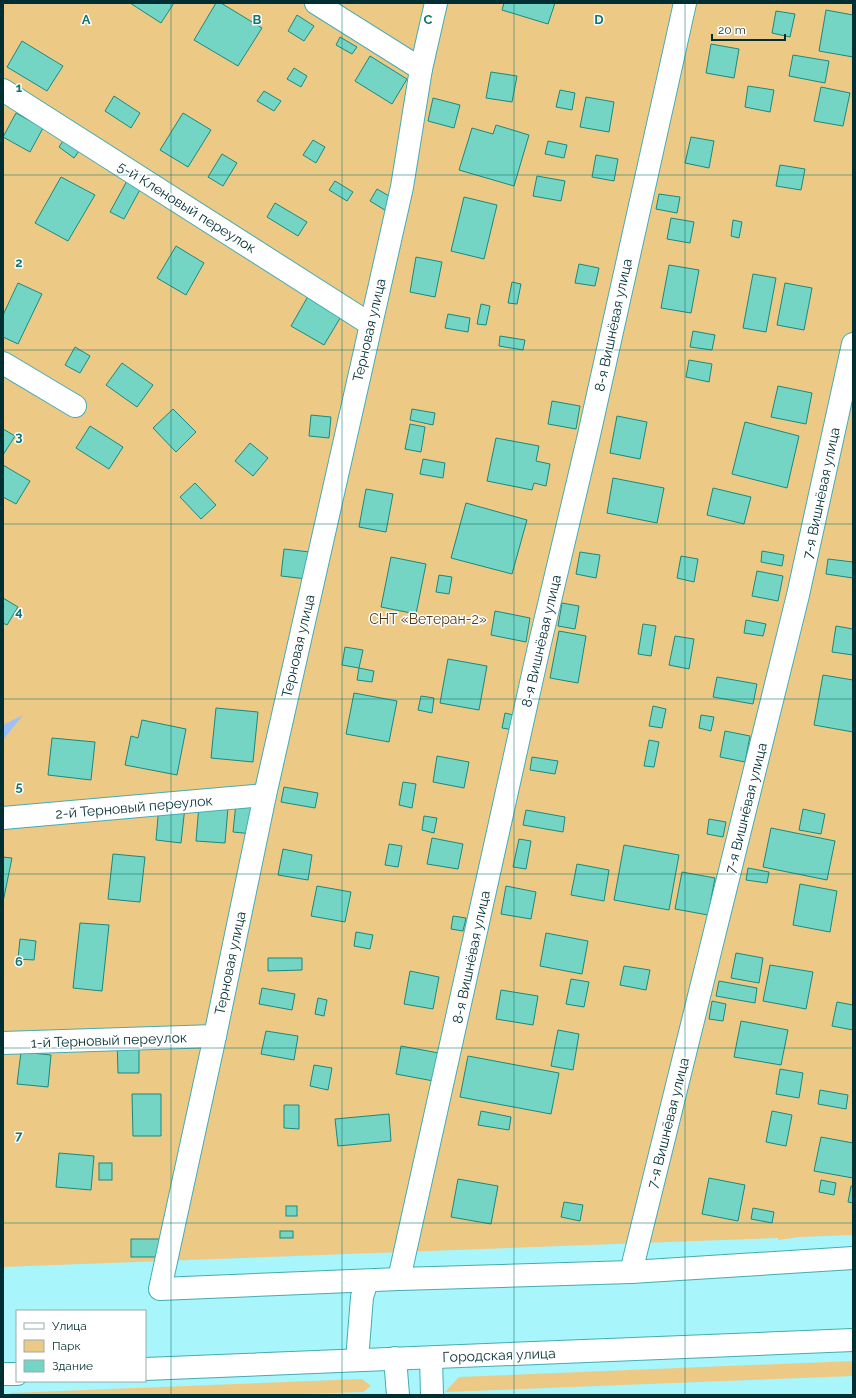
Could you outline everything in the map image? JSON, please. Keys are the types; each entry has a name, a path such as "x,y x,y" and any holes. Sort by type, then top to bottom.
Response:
{"street":[{"path":"316,3 421,69"},
{"name":"Терновая улица","path":"367,1281 160,1289 265,795 402,187 421,69 436,3"},
{"name":"8-я Вишнёвая улица","path":"399,1279 539,647 589,435 685,3"},
{"name":"5-й Кленовый переулок","path":"3,90 370,324"},
{"name":"7-я Вишнёвая улица","path":"631,1272 798,595 853,344"},
{"path":"3,363 76,406"},
{"name":"2-й Терновый переулок","path":"3,818 265,795"},
{"name":"1-й Терновый переулок","path":"3,1043 215,1036"},
{"path":"357,1360 362,1297 367,1281 631,1272 853,1258"},
{"name":"Городская улица","path":"146,1369 853,1340"},
{"path":"395,1358 398,1395"},
{"path":"431,1358 432,1395"},
{"path":"3,1374 16,1374"}],"green space":[{"name":"СНТ «Ветеран-2»","path":"3,3 853,3 853,1235 800,1237 778,1240 778,1238 3,1267"},
{"path":"853,1361 853,1376 445,1392 459,1377"},
{"path":"362,1379 371,1386 363,1392 275,1395 8,1395 10,1393"}],"water":[{"path":"23,715 3,740 3,725"}],"building":[{"path":"130,3 174,3 161,23"},
{"path":"216,3 221,3 262,28 238,66 194,40"},
{"path":"504,3 555,3 548,24 502,10"},
{"path":"826,10 853,15 853,57 819,51"},
{"path":"776,11 795,14 790,37 772,33"},
{"path":"297,15 314,26 304,41 288,31"},
{"path":"340,37 357,47 352,54 336,45"},
{"path":"22,41 63,66 47,91 7,67"},
{"path":"711,44 739,49 734,78 706,73"},
{"path":"793,55 829,61 825,83 789,76"},
{"path":"370,56 407,79 392,104 355,81"},
{"path":"294,68 307,76 301,87 287,79"},
{"path":"491,72 517,76 512,102 486,98"},
{"path":"748,86 774,90 770,112 745,107"},
{"path":"821,87 850,93 843,126 814,121"},
{"path":"560,90 575,93 572,110 556,107"},
{"path":"264,91 281,101 274,111 257,101"},
{"path":"114,96 140,113 131,128 105,111"},
{"path":"586,97 614,102 609,132 580,127"},
{"path":"433,98 460,105 454,128 428,121"},
{"path":"16,113 43,128 30,152 3,137"},
{"path":"183,113 211,130 188,167 160,150"},
{"path":"496,125 529,135 514,186 459,170 472,128 493,134"},
{"path":"691,137 714,141 709,168 685,163"},
{"path":"65,138 81,148 74,158 59,147"},
{"path":"313,140 325,147 316,163 303,155"},
{"path":"548,141 567,145 564,158 545,154"},
{"path":"222,154 237,163 223,186 208,177"},
{"path":"596,155 618,159 614,181 592,177"},
{"path":"780,165 805,169 801,190 776,186"},
{"path":"537,176 565,181 561,201 533,196"},
{"path":"61,177 95,195 68,241 35,223"},
{"path":"128,179 142,186 124,219 110,212"},
{"path":"335,181 353,192 347,201 329,190"},
{"path":"377,189 396,200 388,212 370,201"},
{"path":"659,194 680,197 677,213 656,209"},
{"path":"464,197 497,205 484,259 451,251"},
{"path":"275,203 307,222 298,236 267,217"},
{"path":"671,218 694,222 690,243 667,239"},
{"path":"733,220 742,222 739,238 731,236"},
{"path":"176,246 204,263 186,295 157,278"},
{"path":"416,257 442,262 435,297 410,292"},
{"path":"579,264 599,268 595,286 575,283"},
{"path":"669,265 699,270 691,313 661,308"},
{"path":"753,274 776,278 766,332 743,328"},
{"path":"512,282 521,284 517,304 508,303"},
{"path":"18,283 42,294 18,344 3,337 3,315"},
{"path":"785,283 812,288 804,330 777,325"},
{"path":"311,291 345,310 324,345 291,326"},
{"path":"481,304 490,306 486,325 477,324"},
{"path":"448,314 470,318 468,332 445,328"},
{"path":"693,331 715,335 712,350 690,347"},
{"path":"500,336 525,340 523,350 499,346"},
{"path":"75,347 90,356 80,373 65,365"},
{"path":"689,360 712,364 709,382 686,377"},
{"path":"122,363 153,385 137,407 106,385"},
{"path":"778,386 812,393 806,424 771,417"},
{"path":"552,401 580,406 576,429 548,424"},
{"path":"173,409 196,432 176,452 153,428"},
{"path":"412,409 435,413 433,425 410,420"},
{"path":"311,415 331,417 329,438 309,436"},
{"path":"617,416 647,422 640,459 610,453"},
{"path":"745,422 799,436 787,488 732,474"},
{"path":"410,424 425,427 421,452 405,449"},
{"path":"90,426 123,447 109,469 76,448"},
{"path":"3,429 15,436 3,455"},
{"path":"496,438 539,446 536,461 550,464 546,486 534,483 532,490 487,481"},
{"path":"250,443 268,458 253,476 235,461"},
{"path":"423,459 445,463 443,478 420,474"},
{"path":"3,465 30,481 16,504 3,497"},
{"path":"613,478 664,488 657,523 607,513"},
{"path":"195,483 216,505 201,519 180,497"},
{"path":"713,488 751,497 744,524 707,515"},
{"path":"366,489 393,494 386,532 359,527"},
{"path":"466,503 527,520 512,574 451,558"},
{"path":"284,549 310,552 307,579 281,576"},
{"path":"762,551 784,555 782,566 761,562"},
{"path":"580,552 600,555 596,578 576,574"},
{"path":"681,556 698,559 694,582 677,578"},
{"path":"391,557 426,564 416,614 381,607"},
{"path":"828,559 853,562 853,578 826,574"},
{"path":"757,571 783,576 778,601 752,596"},
{"path":"439,575 452,577 449,594 436,592"},
{"path":"3,598 18,607 7,625 3,623"},
{"path":"562,603 579,606 575,629 558,626"},
{"path":"495,611 530,618 526,642 491,635"},
{"path":"746,620 766,624 763,636 744,633"},
{"path":"643,624 656,626 651,656 638,654"},
{"path":"836,626 853,629 853,655 832,652"},
{"path":"559,631 586,636 578,683 550,678"},
{"path":"675,636 694,639 689,669 669,665"},
{"path":"345,647 363,650 359,668 342,665"},
{"path":"448,659 487,666 479,710 440,703"},
{"path":"359,668 374,671 372,682 357,680"},
{"path":"823,675 853,680 853,732 814,725"},
{"path":"717,677 757,684 753,704 713,697"},
{"path":"354,693 397,701 389,742 346,734"},
{"path":"421,696 434,698 432,713 418,710"},
{"path":"653,706 666,709 662,728 649,726"},
{"path":"216,708 258,712 253,762 211,758"},
{"path":"505,713 522,717 520,731 502,728"},
{"path":"701,715 714,717 711,731 699,728"},
{"path":"142,720 186,729 177,775 125,765 131,736 138,738"},
{"path":"725,731 750,736 745,762 720,757"},
{"path":"52,738 95,742 91,780 48,775"},
{"path":"649,740 659,742 654,767 644,766"},
{"path":"437,756 469,762 464,788 433,782"},
{"path":"532,757 558,761 555,774 530,770"},
{"path":"403,782 416,784 412,808 399,805"},
{"path":"284,787 318,793 315,808 281,802"},
{"path":"236,803 256,805 253,834 233,832"},
{"path":"159,805 185,807 181,843 156,840"},
{"path":"199,805 228,808 225,843 196,841"},
{"path":"803,809 825,814 821,834 799,830"},
{"path":"526,810 565,817 563,832 523,825"},
{"path":"424,816 437,818 434,833 422,830"},
{"path":"709,819 726,822 723,837 707,834"},
{"path":"771,828 835,841 827,880 763,867"},
{"path":"432,838 463,844 458,869 427,864"},
{"path":"519,839 531,841 526,869 513,867"},
{"path":"389,844 402,846 398,867 385,865"},
{"path":"624,845 679,855 669,910 614,900"},
{"path":"283,849 312,855 308,880 278,875"},
{"path":"113,854 145,857 140,902 108,899"},
{"path":"3,857 12,858 3,902"},
{"path":"577,864 609,870 604,901 571,895"},
{"path":"748,868 769,872 767,883 746,880"},
{"path":"682,872 715,878 708,915 675,909"},
{"path":"800,884 837,891 830,932 793,925"},
{"path":"317,886 351,892 345,922 311,916"},
{"path":"506,886 536,892 531,919 501,914"},
{"path":"453,916 466,918 463,931 451,929"},
{"path":"80,923 109,925 102,991 73,988"},
{"path":"356,932 373,935 370,949 354,946"},
{"path":"546,933 588,941 582,974 540,966"},
{"path":"20,939 36,941 34,960 18,959"},
{"path":"736,953 763,958 759,983 731,978"},
{"path":"268,958 302,958 302,970 268,971"},
{"path":"770,965 813,972 806,1009 763,1001"},
{"path":"624,966 650,970 646,990 620,985"},
{"path":"410,971 439,977 433,1009 404,1004"},
{"path":"571,979 589,982 584,1007 566,1004"},
{"path":"719,981 757,988 755,1003 716,996"},
{"path":"262,988 295,994 292,1010 259,1004"},
{"path":"501,990 538,996 533,1025 496,1019"},
{"path":"318,998 327,1000 324,1016 315,1014"},
{"path":"712,1001 726,1004 723,1021 709,1019"},
{"path":"837,1002 853,1005 853,1030 832,1026"},
{"path":"741,1021 788,1030 781,1065 734,1057"},
{"path":"558,1030 579,1034 573,1070 551,1066"},
{"path":"266,1031 298,1036 294,1060 261,1054"},
{"path":"117,1038 139,1039 139,1073 118,1073"},
{"path":"401,1046 444,1054 439,1082 396,1074"},
{"path":"21,1052 51,1055 48,1087 17,1084"},
{"path":"468,1056 559,1073 551,1114 460,1097"},
{"path":"314,1065 332,1068 328,1090 310,1086"},
{"path":"780,1069 803,1073 799,1098 776,1094"},
{"path":"820,1090 848,1095 846,1109 818,1104"},
{"path":"132,1094 161,1094 161,1136 133,1136"},
{"path":"284,1105 299,1105 299,1129 284,1128"},
{"path":"481,1111 511,1117 509,1130 478,1125"},
{"path":"772,1111 792,1115 786,1146 766,1142"},
{"path":"389,1114 391,1141 338,1146 335,1119"},
{"path":"821,1137 853,1143 853,1178 814,1171"},
{"path":"59,1153 94,1156 91,1190 56,1187"},
{"path":"99,1163 112,1163 112,1180 99,1180"},
{"path":"709,1178 745,1185 738,1221 702,1214"},
{"path":"458,1179 498,1186 491,1224 451,1217"},
{"path":"821,1180 836,1183 834,1195 819,1192"},
{"path":"851,1186 853,1186 853,1203 848,1202"},
{"path":"564,1202 583,1205 580,1221 561,1217"},
{"path":"286,1206 297,1206 297,1216 286,1216"},
{"path":"753,1208 774,1212 772,1223 751,1219"},
{"path":"280,1231 293,1231 293,1238 280,1238"},
{"path":"131,1239 163,1239 163,1257 131,1257"}]}
